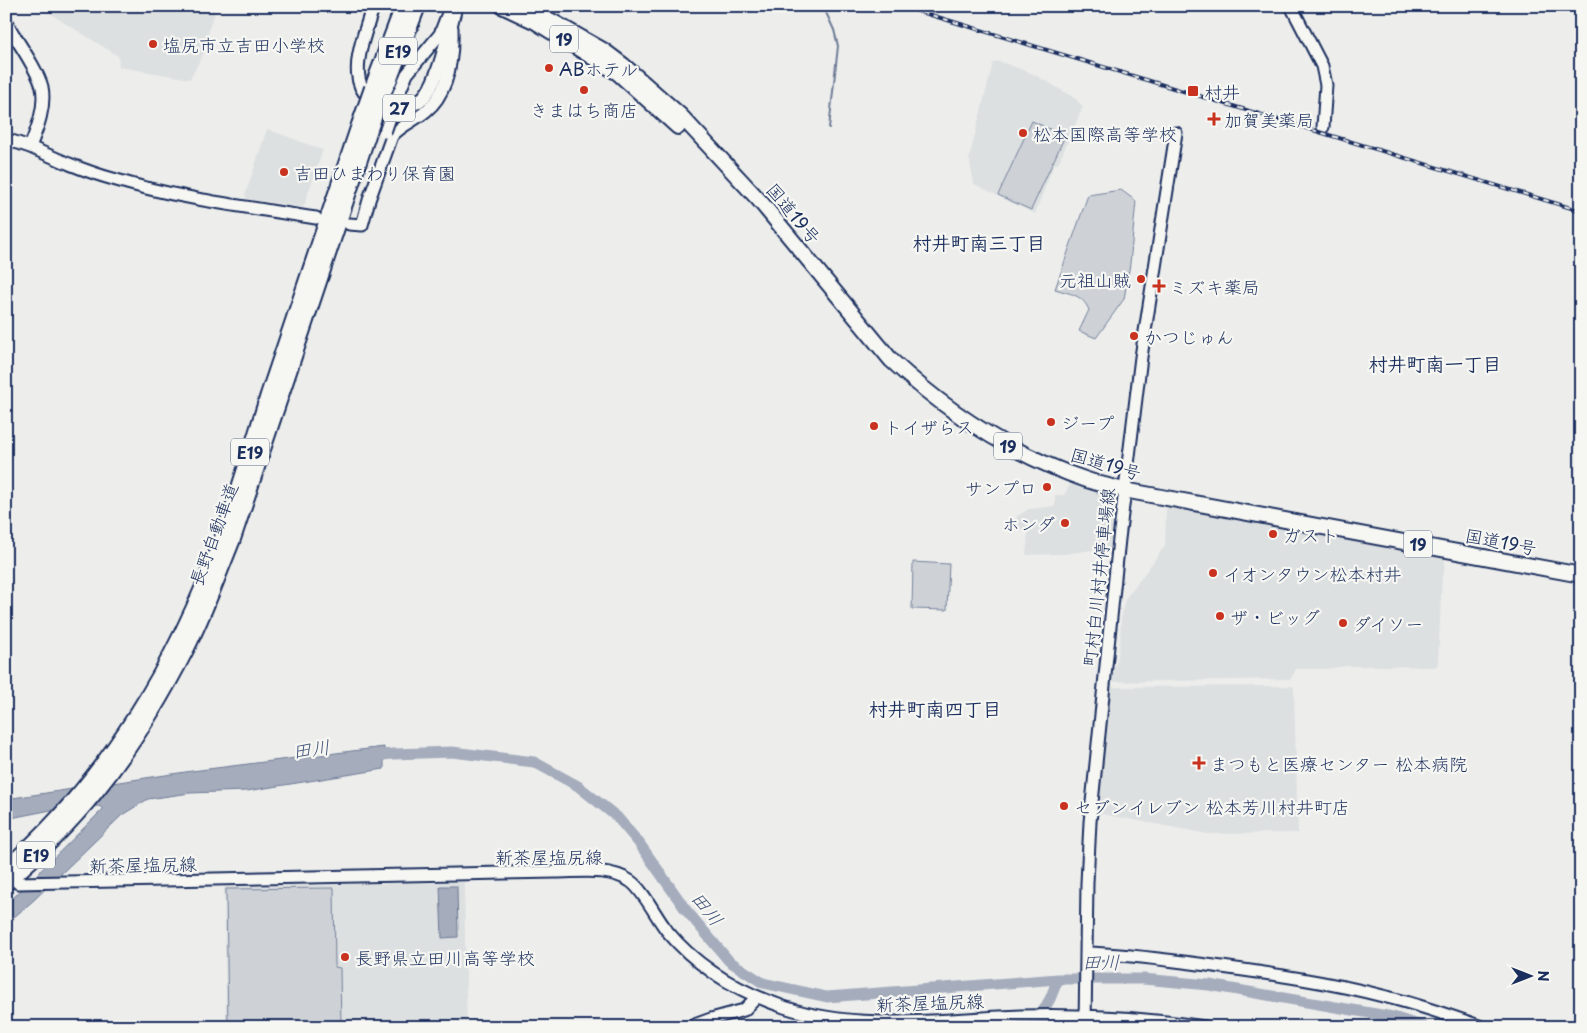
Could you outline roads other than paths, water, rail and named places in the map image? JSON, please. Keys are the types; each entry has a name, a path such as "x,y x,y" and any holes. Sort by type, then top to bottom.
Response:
{"highway":[{"path":"377,87 398,6"},
{"name":"長野自動車道","path":"18,883 79,794 109,764 164,691 186,649 230,548 403,6"},
{"name":"長野自動車道","path":"377,87 417,6"},
{"name":"国道19号","path":"502,6 536,22 618,73 719,163 735,173"},
{"name":"国道19号","path":"525,6 603,50 681,116 735,173 878,345 906,373 940,401 983,432 1038,461 1089,481 1124,490 1581,575"},
{"name":"長野自動車道","path":"6,868 58,825"}],"main road":[{"name":"27","path":"374,6 357,60 359,82 364,92 373,99 388,106 401,108 419,101 430,88 453,10"},
{"path":"1291,6 1322,66 1326,85 1323,127"},
{"path":"349,224 362,225 396,100 407,74 440,34 453,10"},
{"path":"387,136 420,116 436,100 447,75 452,49 453,10"},
{"path":"6,22 42,87 42,105 38,125 30,147"},
{"name":"町村白川村井停車場線","path":"1085,1017 1090,822 1124,490 1141,357 1176,133"},
{"path":"6,139 113,179 217,202 316,218"},
{"name":"新茶屋塩尻線","path":"18,883 608,872 620,876 635,885 668,931 694,958 716,976 757,997 786,1008 825,1017 864,1022 1054,1016 1137,1018 1205,1027"},
{"path":"1086,955 1132,956 1215,966 1333,986 1395,999 1482,1027"},
{"path":"688,1027 744,1010 757,997"}],"water":[{"path":"384,747 384,769 247,791 190,793 148,799 122,815 34,900 6,924 6,905 103,809 99,806 51,810 6,819 6,799 192,771"},
{"path":"440,886 457,886 458,937 442,938"}],"waterway":[{"path":"823,6 834,30 838,46 829,128"},
{"name":"田川","path":"371,756 452,752 534,762 578,786 617,817 639,843 686,910 729,961 763,983 827,997 1058,979 1143,979 1209,985 1393,1017 1424,1027"},
{"path":"1043,1011 1058,979"},
{"path":"1028,1027 1031,1024"}],"railway":[{"path":"901,6 1581,211"}],"place":[{"name":"塩尻市立吉田小学校","path":"153,44"},
{"name":"ABホテル","path":"549,68"},
{"name":"きまはち商店","path":"584,90"},
{"name":"村井","path":"1193,91"},
{"name":"加賀美薬局","path":"1214,119"},
{"name":"松本国際高等学校","path":"1023,133"},
{"name":"吉田ひまわり保育園","path":"284,172"},
{"name":"元祖山賊","path":"1141,279"},
{"name":"ミズキ薬局","path":"1159,286"},
{"name":"かつじゅん","path":"1134,336"},
{"name":"ジープ","path":"1051,422"},
{"name":"トイザらス","path":"874,426"},
{"name":"サンプロ","path":"1047,487"},
{"name":"ホンダ","path":"1065,523"},
{"name":"ガスト","path":"1273,534"},
{"name":"イオンタウン松本村井","path":"1213,573"},
{"name":"ザ・ビッグ","path":"1220,616"},
{"name":"ダイソー","path":"1343,623"},
{"name":"まつもと医療センター 松本病院","path":"1199,763"},
{"name":"セブンイレブン 松本芳川村井町店","path":"1064,806"},
{"name":"長野県立田川高等学校","path":"345,957"}],"district":[{"name":"村井町南三丁目","path":"979,242"},
{"name":"村井町南一丁目","path":"1435,363"},
{"name":"村井町南四丁目","path":"935,708"}]}
